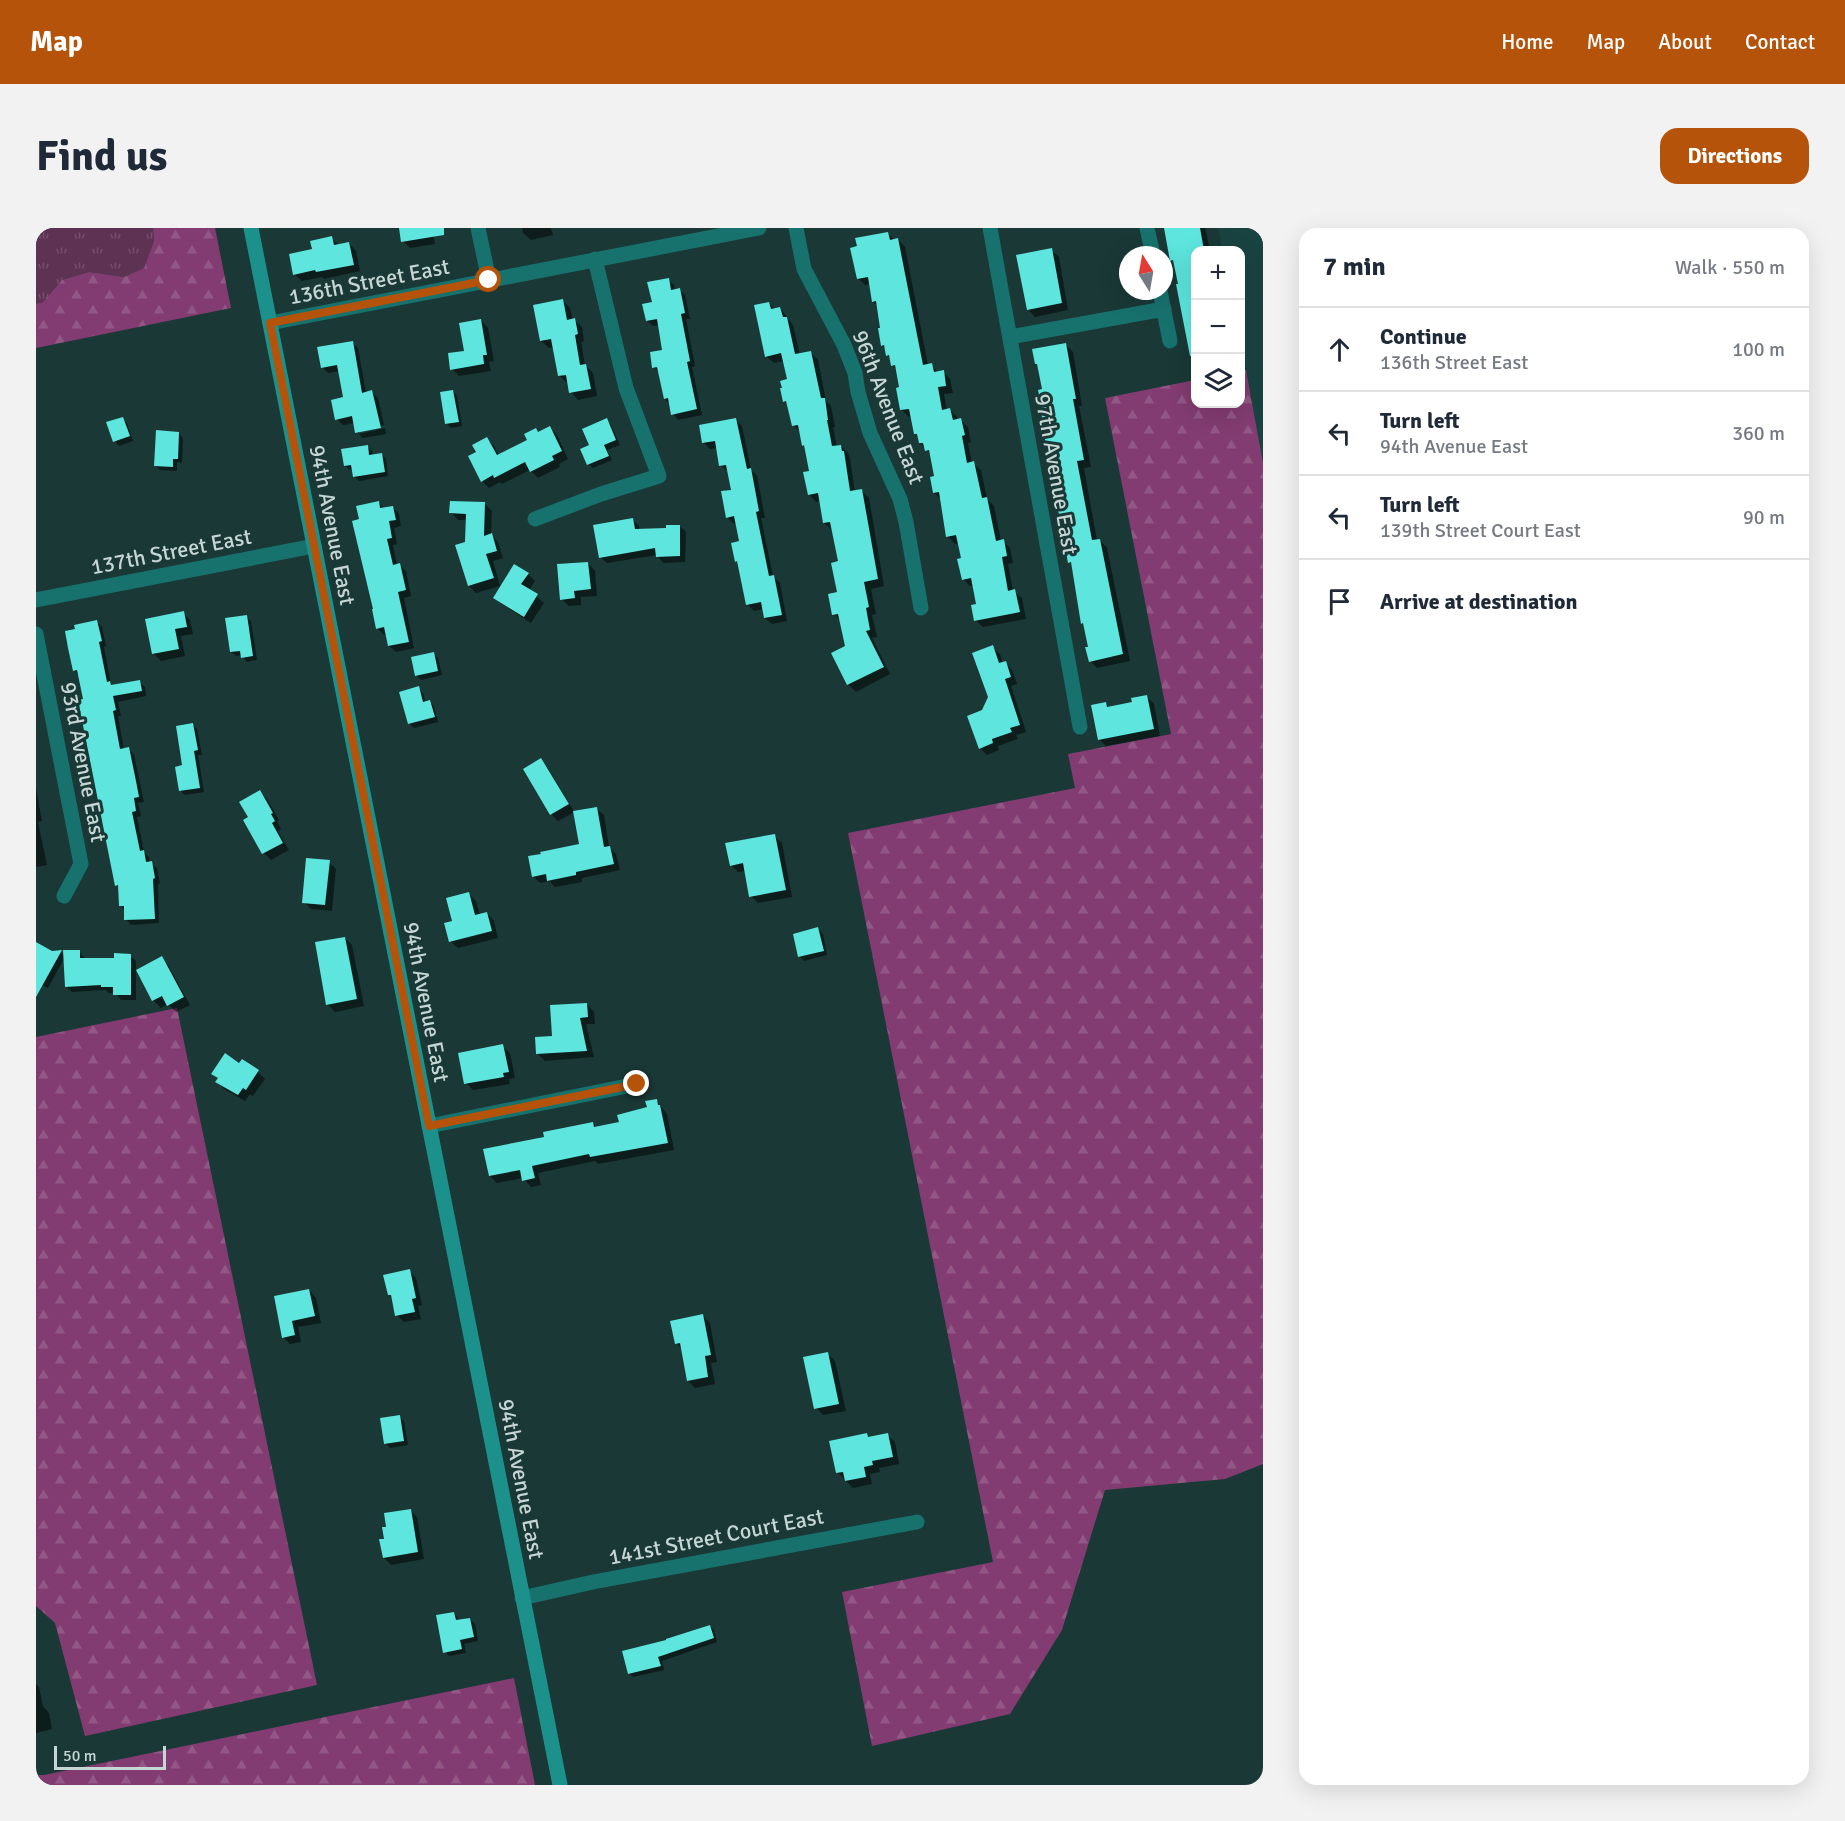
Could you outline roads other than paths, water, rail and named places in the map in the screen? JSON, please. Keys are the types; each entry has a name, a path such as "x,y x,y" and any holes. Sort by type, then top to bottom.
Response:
{"main road":[{"name":"94th Avenue East","path":"251,228 560,1785"}],"street":[{"path":"478,228 489,280"},
{"name":"136th Street East","path":"270,323 759,228"},
{"name":"96th Avenue East","path":"796,228 804,269 844,345 855,373 870,433 900,499 911,546 921,608"},
{"name":"97th Avenue East","path":"990,228 1080,727"},
{"path":"1147,228 1151,246"},
{"path":"535,519 601,494 659,476 626,388 595,259"},
{"path":"1162,300 1170,341"},
{"path":"1010,337 1164,309"},
{"name":"137th Street East","path":"36,600 314,546"},
{"name":"93rd Avenue East","path":"36,634 81,864 64,896"},
{"path":"429,1126 637,1084"},
{"name":"141st Street Court East","path":"522,1598 605,1580 917,1522"}]}
